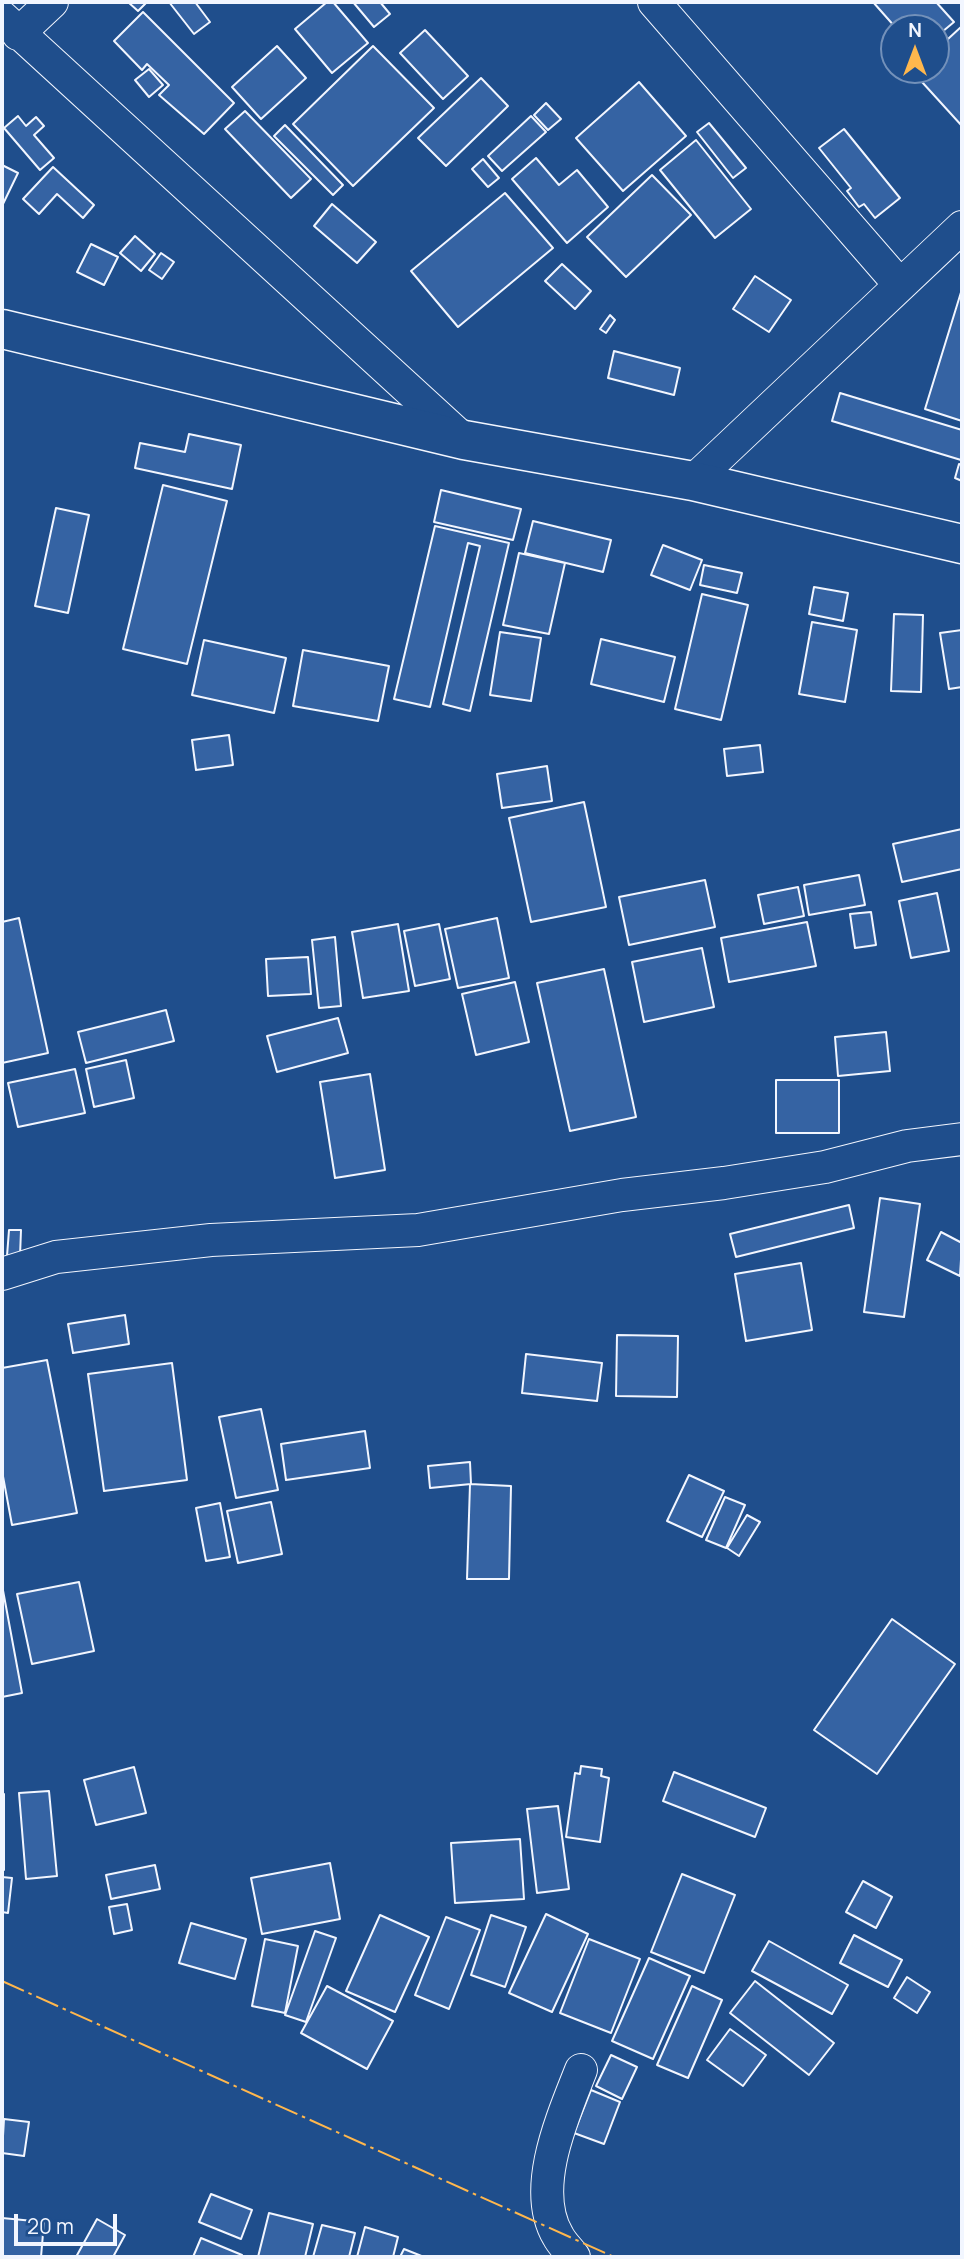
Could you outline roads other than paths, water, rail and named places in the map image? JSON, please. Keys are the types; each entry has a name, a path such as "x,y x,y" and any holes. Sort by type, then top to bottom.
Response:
{"street":[{"path":"52,2 10,26 464,440"},
{"path":"654,2 900,285"},
{"path":"693,481 962,227"},
{"path":"2,329 464,440 693,481 962,544"},
{"path":"2,1274 56,1257 211,1240 418,1230 622,1195 812,1169 907,1146 962,1139"},
{"path":"575,2257 557,2235 549,2207 549,2166 556,2135 580,2070"}]}
